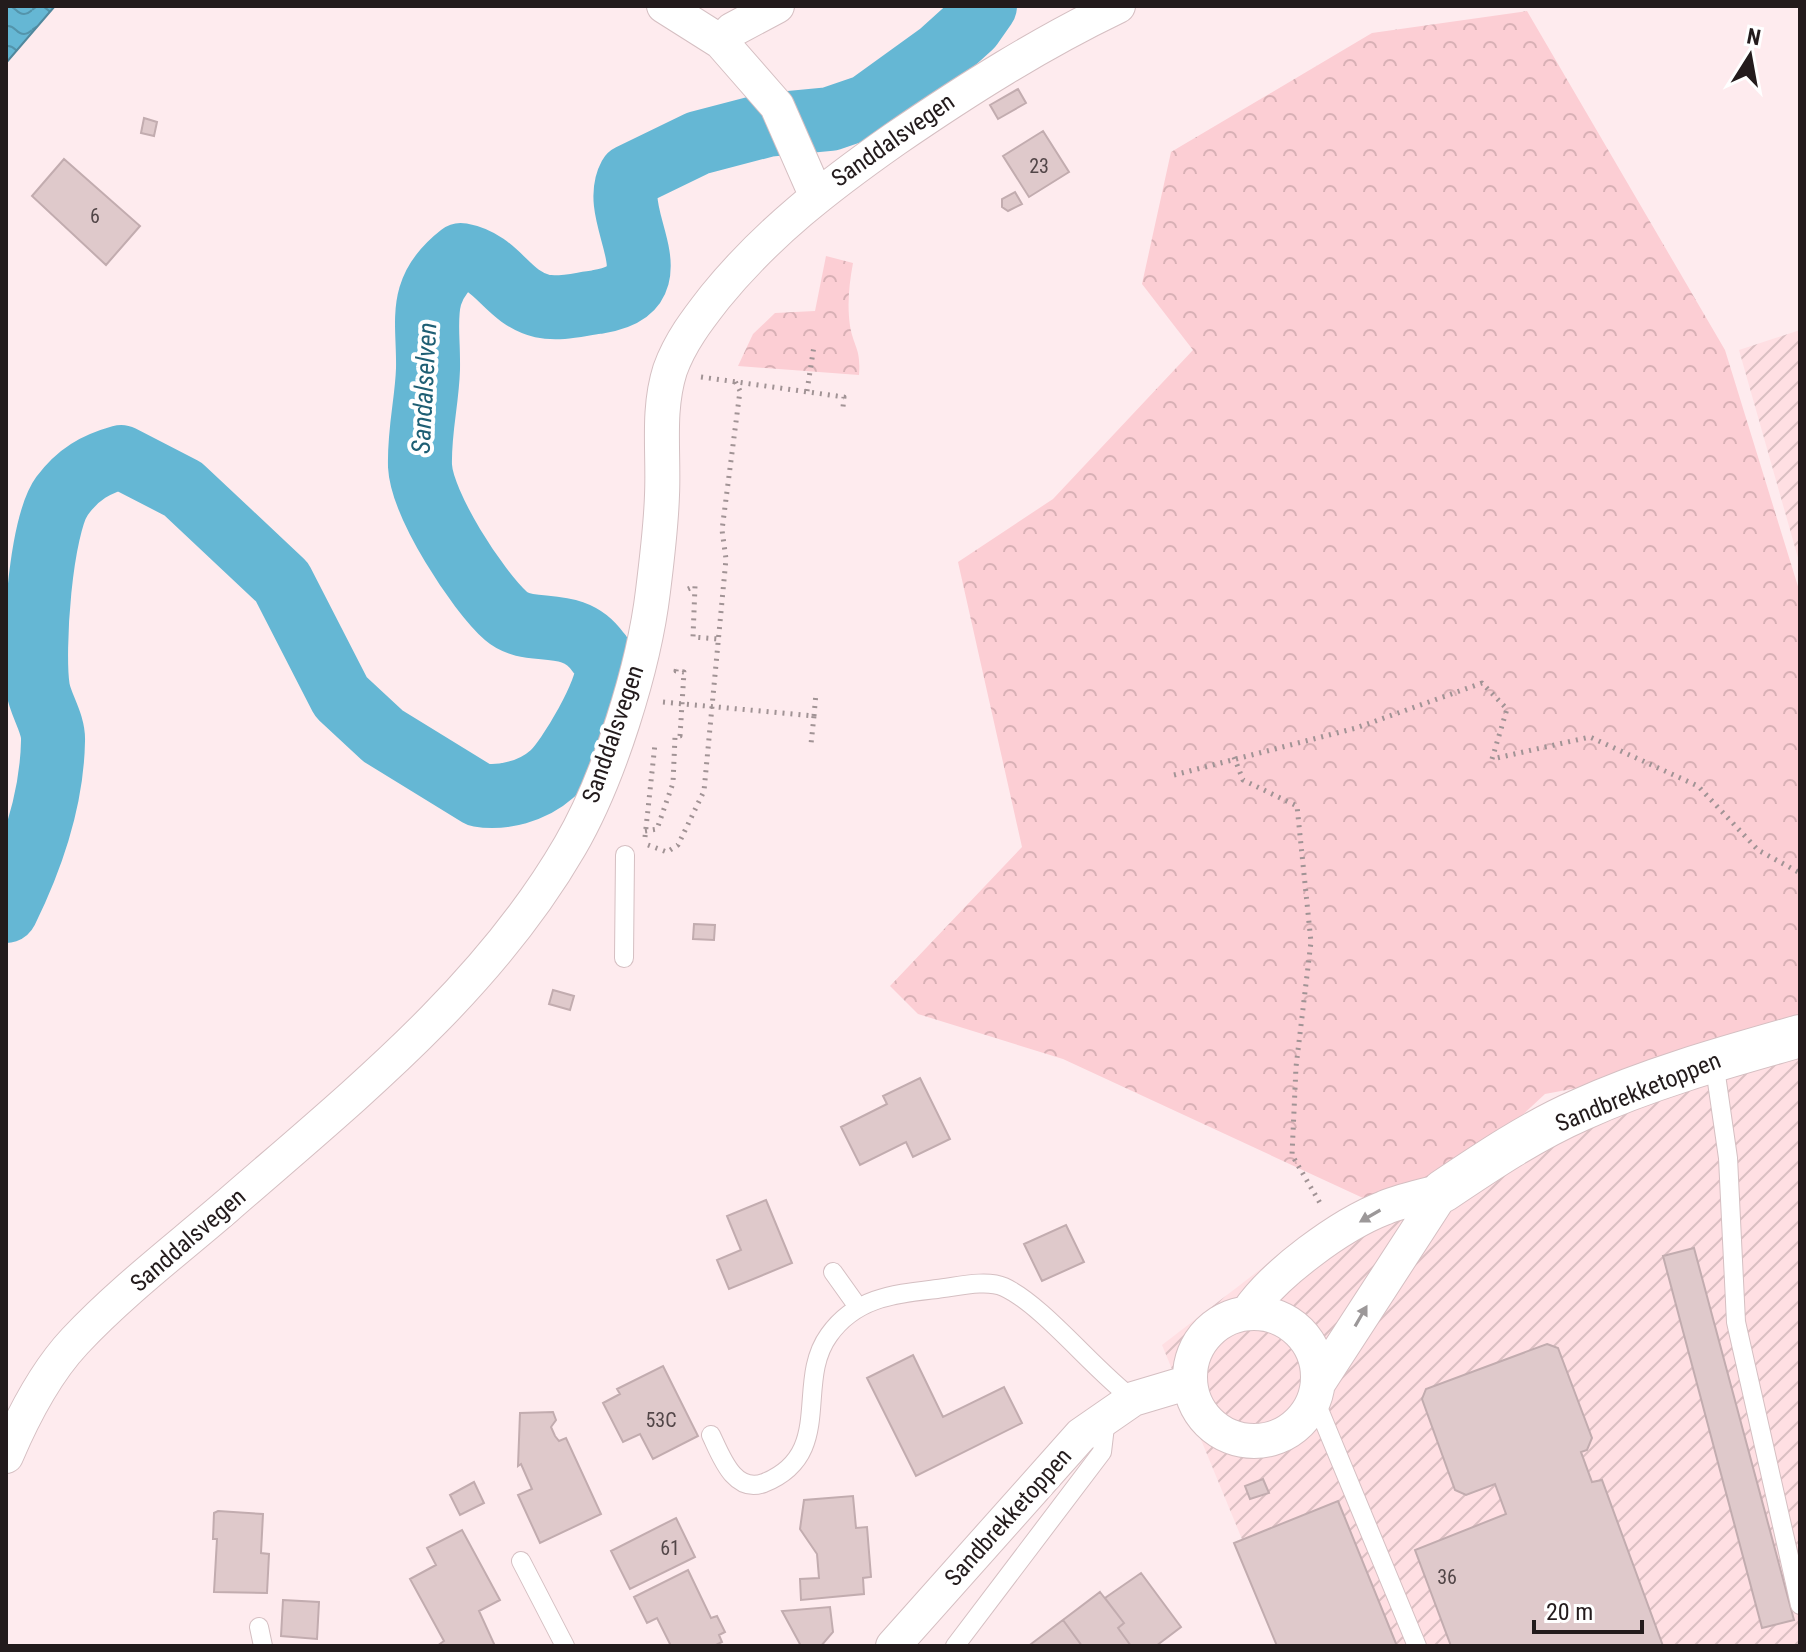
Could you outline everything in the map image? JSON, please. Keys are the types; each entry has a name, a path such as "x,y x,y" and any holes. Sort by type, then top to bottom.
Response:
{"street":[{"path":"664,6 721,42 777,106 816,195"},
{"path":"721,42 732,30 777,6"},
{"name":"Sanddalsvegen","path":"6,1456 35,1398 74,1342 166,1255 350,1101 452,1001 503,945 572,843 622,722 652,599 662,492 661,425 668,375 689,331 749,257 816,195 969,87 1041,44 1118,6"},
{"name":"Sandbrekketoppen","path":"1443,1191 1317,1391 1302,1421 1282,1436 1257,1442 1233,1438 1211,1425 1196,1405 1190,1382 1193,1357 1205,1335 1224,1320 1248,1312 1261,1293 1337,1235 1381,1209 1443,1191 1482,1164 1579,1110 1714,1061 1800,1036"},
{"path":"1248,1312 1285,1320 1300,1331 1318,1363 1317,1391"},
{"name":"Sandbrekketoppen","path":"893,1646 1081,1435 1120,1408 1190,1382"}],"lane":[{"path":"624,958 625,855"},
{"path":"1714,1061 1728,1158 1736,1322 1800,1605"},
{"path":"833,1272 858,1307"},
{"path":"711,1435 728,1470 740,1481 761,1484 787,1471 801,1455 808,1437 823,1346 843,1318 858,1307 887,1295 971,1285 1002,1286 1030,1305 1110,1382 1120,1408 1102,1452 955,1646"},
{"path":"1317,1391 1417,1646"},
{"path":"521,1561 565,1646"},
{"path":"259,1627 263,1646"}],"path":[{"path":"807,391 814,346"},
{"path":"703,378 844,397 843,407"},
{"path":"656,731 644,843 667,852 678,845 704,791 726,559 722,530 740,391 735,381"},
{"path":"685,613 688,586 695,586 693,637 718,639"},
{"path":"645,831 657,829 673,783 675,737 680,736 684,672 676,671 677,656"},
{"path":"1174,775 1234,757 1356,728 1482,683 1507,709 1492,759 1590,737 1698,786 1758,850 1800,873"},
{"path":"811,744 816,693"},
{"path":"658,716 660,702 814,716"},
{"path":"1234,757 1243,780 1297,806 1311,942 1296,1067 1292,1155 1325,1214"}],"shaded area":[{"path":"1800,330 1800,565 1739,350"},
{"path":"1800,1011 1800,1646 1286,1646 1162,1345 1292,1245"}],"green space":[{"path":"1527,11 1725,350 1800,593 1800,1046 1545,1094 1472,1162 1376,1204 1063,1059 918,1014 890,986 1022,847 958,562 1053,499 1193,350 1142,284 1171,152 1372,33"},
{"path":"826,256 853,263 849,310 859,359 859,375 738,366 753,334 775,313 815,311"}],"water":[{"path":"6,6 55,6 6,63"}],"building":[{"path":"1018,89 1026,103 998,119 990,105"},
{"path":"144,118 157,122 154,136 141,133"},
{"path":"1043,131 1069,172 1029,197 1003,156"},
{"path":"64,159 140,226 106,265 32,196"},
{"path":"1015,192 1022,204 1008,211 1002,207 1002,199"},
{"path":"694,924 715,925 714,940 693,939"},
{"path":"553,990 574,996 570,1010 549,1004"},
{"path":"920,1078 950,1139 913,1157 906,1142 860,1165 841,1127 887,1104 883,1096"},
{"path":"766,1200 792,1263 729,1289 717,1260 741,1250 727,1216"},
{"path":"1066,1225 1084,1262 1042,1281 1024,1244"},
{"path":"1694,1248 1794,1620 1762,1628 1663,1256"},
{"path":"1547,1344 1558,1348 1592,1438 1587,1450 1581,1452 1592,1482 1602,1480 1663,1646 1451,1646 1415,1550 1506,1514 1495,1484 1466,1495 1455,1490 1422,1399 1426,1389"},
{"path":"913,1355 943,1417 1004,1387 1022,1423 916,1476 867,1378"},
{"path":"663,1366 698,1436 653,1459 640,1434 623,1442 603,1403 620,1394 617,1389"},
{"path":"553,1412 556,1420 551,1427 555,1436 559,1441 566,1438 601,1514 540,1543 518,1495 532,1489 521,1464 518,1466 520,1413"},
{"path":"1263,1479 1269,1493 1250,1499 1245,1486"},
{"path":"474,1482 484,1503 460,1515 450,1495"},
{"path":"853,1496 856,1528 867,1527 871,1577 863,1578 864,1594 801,1600 800,1579 819,1578 817,1554 800,1529 804,1500"},
{"path":"1338,1501 1397,1646 1277,1646 1234,1543"},
{"path":"214,1513 263,1514 261,1553 269,1554 267,1593 214,1592 217,1539 213,1539"},
{"path":"676,1518 695,1557 630,1589 611,1551"},
{"path":"462,1530 500,1600 479,1611 495,1646 437,1646 444,1641 410,1579 436,1565 427,1548"},
{"path":"688,1570 711,1618 717,1616 725,1632 719,1635 722,1642 714,1646 671,1646 657,1618 647,1623 634,1597"},
{"path":"1141,1573 1181,1627 1156,1646 1131,1646 1118,1628 1124,1623 1105,1598"},
{"path":"1100,1592 1124,1623 1118,1628 1131,1646 1082,1646 1063,1620"},
{"path":"283,1600 319,1602 317,1639 281,1636"},
{"path":"830,1607 833,1632 821,1646 801,1646 782,1611"},
{"path":"1063,1620 1082,1646 1031,1644"}],"waterway":[{"name":"Sandalselven","path":"6,911 38,829 52,763 53,735 38,689 36,671 37,620 48,534 54,511 74,482 103,463 121,457 183,489 282,582 341,697 383,736 479,795 498,796 517,792 536,785 552,774 587,724 602,691 607,668 588,641 576,634 527,625 506,616 467,567 430,502 423,483 420,453 428,369 428,307 437,281 461,255 485,265 520,295 542,306 570,306 622,295 635,283 639,267 625,193 630,176 698,143 767,125 830,119 868,106 940,54 971,26 985,6"}]}
